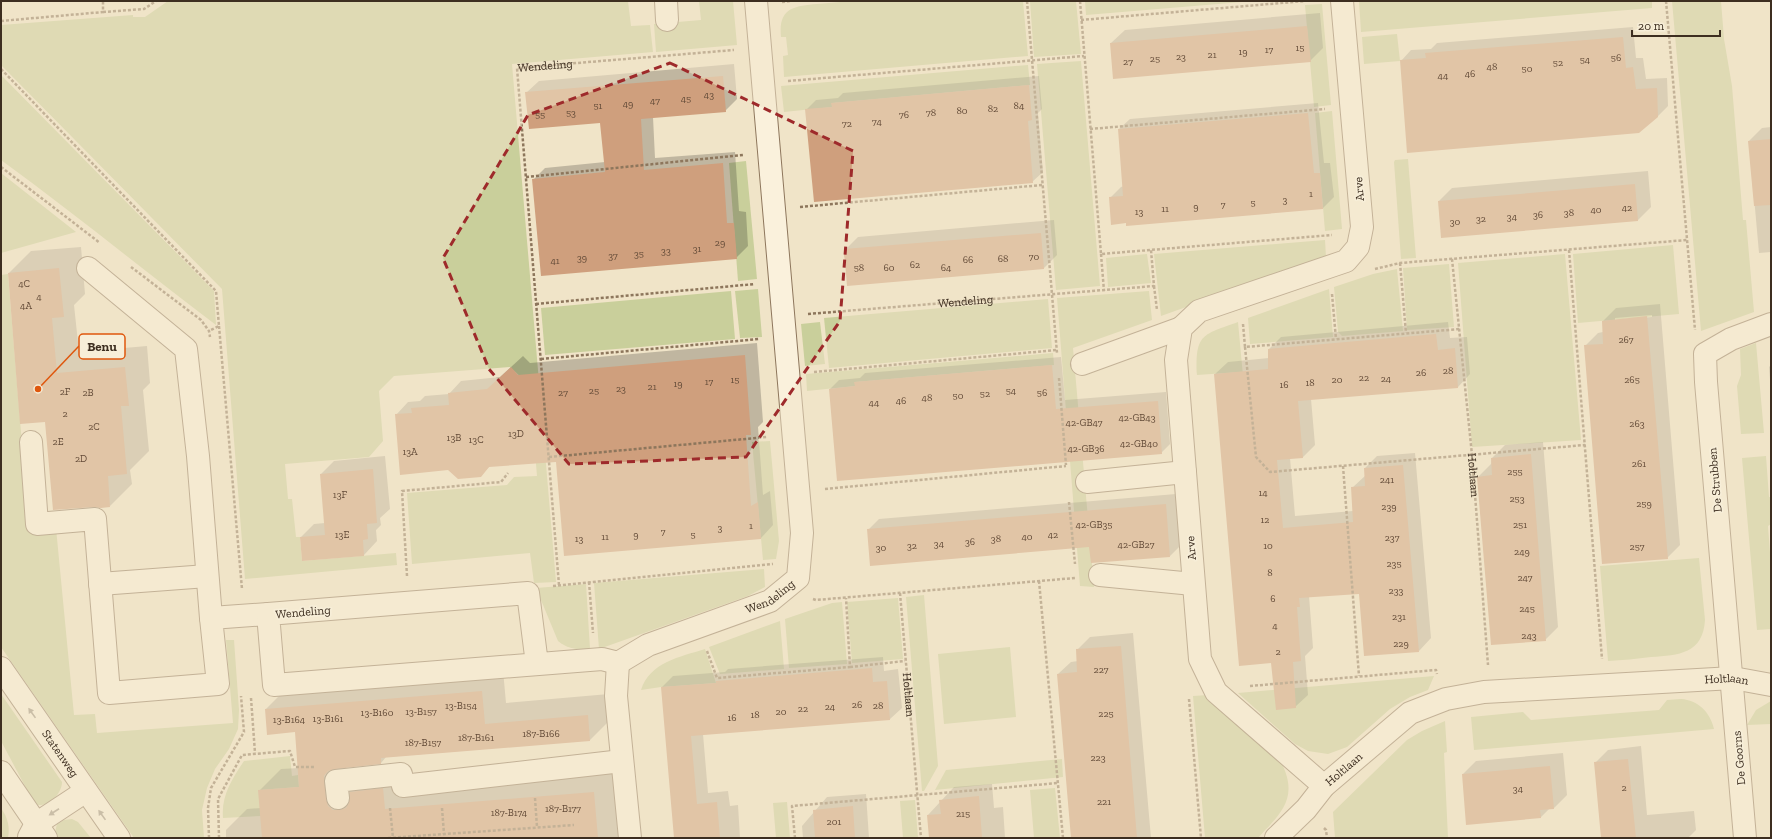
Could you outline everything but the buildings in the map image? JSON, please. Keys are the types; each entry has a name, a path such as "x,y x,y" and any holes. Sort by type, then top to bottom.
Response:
{"street":[{"name":"Wendeling","path":"536,664 528,593 268,614 274,685 602,659 618,663 648,645 770,601 798,578 802,533 756,1"},
{"name":"Arve","path":"1342,1 1362,227 1358,247 1350,256"},
{"path":"1082,364 1181,328 1199,311 1346,261 1350,256"},
{"path":"31,442 37,524 95,519 109,693 218,684 207,576 198,456 186,349 88,268"},
{"path":"1705,354 1732,339 1771,324"},
{"name":"Arve","path":"1181,328 1176,360 1200,659 1216,692 1324,786"},
{"name":"De Strubben","path":"1705,354 1706,382 1733,678"},
{"path":"1087,482 1184,472"},
{"path":"1100,575 1193,584"},
{"path":"100,584 207,576"},
{"path":"211,618 268,614"},
{"path":"618,663 616,696 630,838"},
{"name":"Statenweg","path":"1,668 118,838"},
{"name":"Holtlaan","path":"1276,838 1306,810 1324,786 1410,713 1446,699 1490,692 1733,678 1771,685"},
{"name":"De Goorns","path":"1733,678 1745,838"},
{"path":"337,789 401,774 403,786 622,761"},
{"path":"1,772 37,833 86,791"}],"path":[{"path":"103,1 104,12"},
{"path":"1,21 144,9 156,1"},
{"path":"1080,1 1104,291"},
{"path":"1081,20 1305,1"},
{"path":"1666,1 1696,339 1705,354"},
{"name":"Wendeling","path":"559,585 518,68 761,48"},
{"path":"764,83 1084,56"},
{"path":"1,69 216,290 244,616"},
{"path":"1090,128 1352,106"},
{"path":"526,176 769,153"},
{"path":"774,210 1042,185"},
{"path":"1101,254 1342,234 1350,256 1360,274 1375,268 1400,263 1687,240"},
{"name":"Wendeling","path":"806,314 1154,286 1151,250"},
{"path":"1569,250 1604,685"},
{"name":"Holtlaan","path":"1452,259 1472,455 1490,692"},
{"path":"1400,263 1406,333"},
{"path":"1325,268 1332,289 1336,339"},
{"path":"536,304 781,282"},
{"path":"1241,296 1256,457 1270,472 1585,445"},
{"path":"209,331 219,326"},
{"path":"1245,346 1460,329"},
{"path":"541,359 785,336"},
{"path":"811,372 1057,350"},
{"path":"549,457 794,434"},
{"path":"798,491 1066,466"},
{"path":"1343,466 1359,676"},
{"path":"408,603 402,492 501,482 508,473"},
{"path":"1039,581 1063,838"},
{"path":"589,582 595,660"},
{"name":"Holtlaan","path":"900,593 921,838"},
{"path":"846,598 850,666"},
{"path":"699,627 717,678 905,660"},
{"path":"1200,838 1188,690 1211,682 1359,676 1436,670 1446,699"},
{"path":"219,838 218,799 242,755 290,751 295,767 328,766 337,789"},
{"path":"795,838 792,806 1058,783"},
{"path":"388,838 574,825"}],"highlighted area":[{"path":"670,63 853,151 840,321 746,457 569,464 489,369 443,258 528,115"}],"green space":[{"path":"168,1 628,1 631,26 650,25 653,52 512,64 556,582 534,583 530,553 412,564 407,493 507,485 514,477 537,476 531,403 522,378 510,367 394,376 379,391 383,441 369,457 285,464 288,499 292,499 296,537 300,537 302,561 396,553 397,565 245,579 222,289 1,65 1,25 133,15 133,17 145,17"},
{"path":"699,1 733,1 737,45 656,52 654,24 701,20"},
{"path":"851,1 1023,1 1028,56 784,77 783,56 788,55 786,37 781,37 781,27 785,14 789,10 801,6"},
{"path":"1030,1 1076,1 1081,54 1034,57"},
{"path":"1085,1 1254,1 1086,15"},
{"path":"1359,1 1652,1 1652,8 1361,32"},
{"path":"1672,1 1721,1 1724,39 1732,86 1743,220 1746,220 1754,312 1701,331"},
{"path":"1322,4 1331,105 1314,107 1305,5"},
{"path":"1397,34 1400,61 1364,64 1362,37"},
{"path":"1081,61 1100,286 1056,290 1037,64"},
{"path":"1028,65 1030,85 832,103 832,107 784,112 781,86"},
{"path":"1,75 214,291 216,325 1,160"},
{"path":"1332,111 1342,229 1325,231 1315,113"},
{"path":"1408,159 1416,258 1401,259 1394,162 1395,160"},
{"path":"746,161 757,279 738,281 729,163"},
{"path":"1,173 76,232 1,253"},
{"path":"1325,240 1326,257 1161,316 1154,254"},
{"path":"1673,245 1679,314 1578,323 1573,254"},
{"path":"1147,254 1151,283 1108,287 1106,258"},
{"path":"1565,254 1581,440 1472,447 1458,263"},
{"path":"1449,264 1454,327 1407,330 1403,268"},
{"path":"1397,269 1403,331 1342,336 1338,332 1334,287 1373,274"},
{"path":"8,274 29,529 56,528 74,715 95,714 97,733 233,723 226,640 234,640 239,710 238,729 229,749 215,769 207,788 202,810 204,838 134,838 1,647 1,275"},
{"path":"758,289 762,337 740,338 735,291"},
{"path":"1329,289 1333,337 1250,344 1248,318"},
{"path":"731,291 735,339 545,355 541,308"},
{"path":"1149,291 1152,320 1073,348 1094,587 1080,586 1057,298"},
{"path":"1048,299 1052,348 829,368 824,318"},
{"path":"820,322 825,364 805,366 801,324"},
{"path":"1238,322 1252,473 1240,372 1197,375 1197,361 1200,343 1209,333"},
{"path":"1756,343 1764,433 1741,434 1737,386 1741,375 1740,349"},
{"path":"1053,353 1054,365 855,382 855,386 807,391 806,374"},
{"path":"770,441 779,541 776,559 763,560 752,442"},
{"path":"1766,456 1769,497 1771,497 1771,524 1768,526 1771,566 1771,629 1757,630 1742,458"},
{"path":"1699,558 1705,620 1700,640 1688,650 1680,653 1608,661 1600,566"},
{"path":"764,569 765,587 748,596 599,649 594,583"},
{"path":"586,584 590,649 565,646 558,641 536,588"},
{"path":"924,595 938,766 924,791 922,791 906,597"},
{"path":"898,598 903,659 852,663 847,602"},
{"path":"842,602 847,664 789,668 785,619 832,603"},
{"path":"780,621 784,669 720,674 709,647"},
{"path":"1010,647 1016,717 944,724 938,654"},
{"path":"705,649 716,683 641,690 651,673 659,667 676,658"},
{"path":"1434,676 1428,690 1410,697 1390,709 1347,747 1328,754 1308,751 1295,744 1238,693"},
{"path":"1,694 62,782 58,794 51,801 42,805 38,805 33,801 1,741"},
{"path":"1208,695 1282,764 1287,776 1289,787 1285,805 1258,838 1205,838 1193,696"},
{"path":"1681,699 1698,704 1710,717 1714,729 1474,750 1471,717 1523,712 1531,720 1659,710 1667,700"},
{"path":"1771,701 1771,724 1747,725 1756,710"},
{"path":"1445,721 1447,752 1444,753 1448,838 1335,838 1333,812 1407,740 1422,731"},
{"path":"290,756 292,776 298,775 299,787 259,790 261,816 223,818 224,802 228,788 244,761"},
{"path":"1062,759 1063,777 935,790 946,770"},
{"path":"1055,788 1060,838 1034,838 1030,790"},
{"path":"915,800 918,838 903,838 900,801"},
{"path":"787,802 790,838 776,838 773,803"},
{"path":"1,808 8,823 8,838 2,838 1,836"},
{"path":"72,819 78,822 91,838 57,838 55,832 57,824 64,820"}],"place":[{"name":"Benu","path":"38,389"}]}
